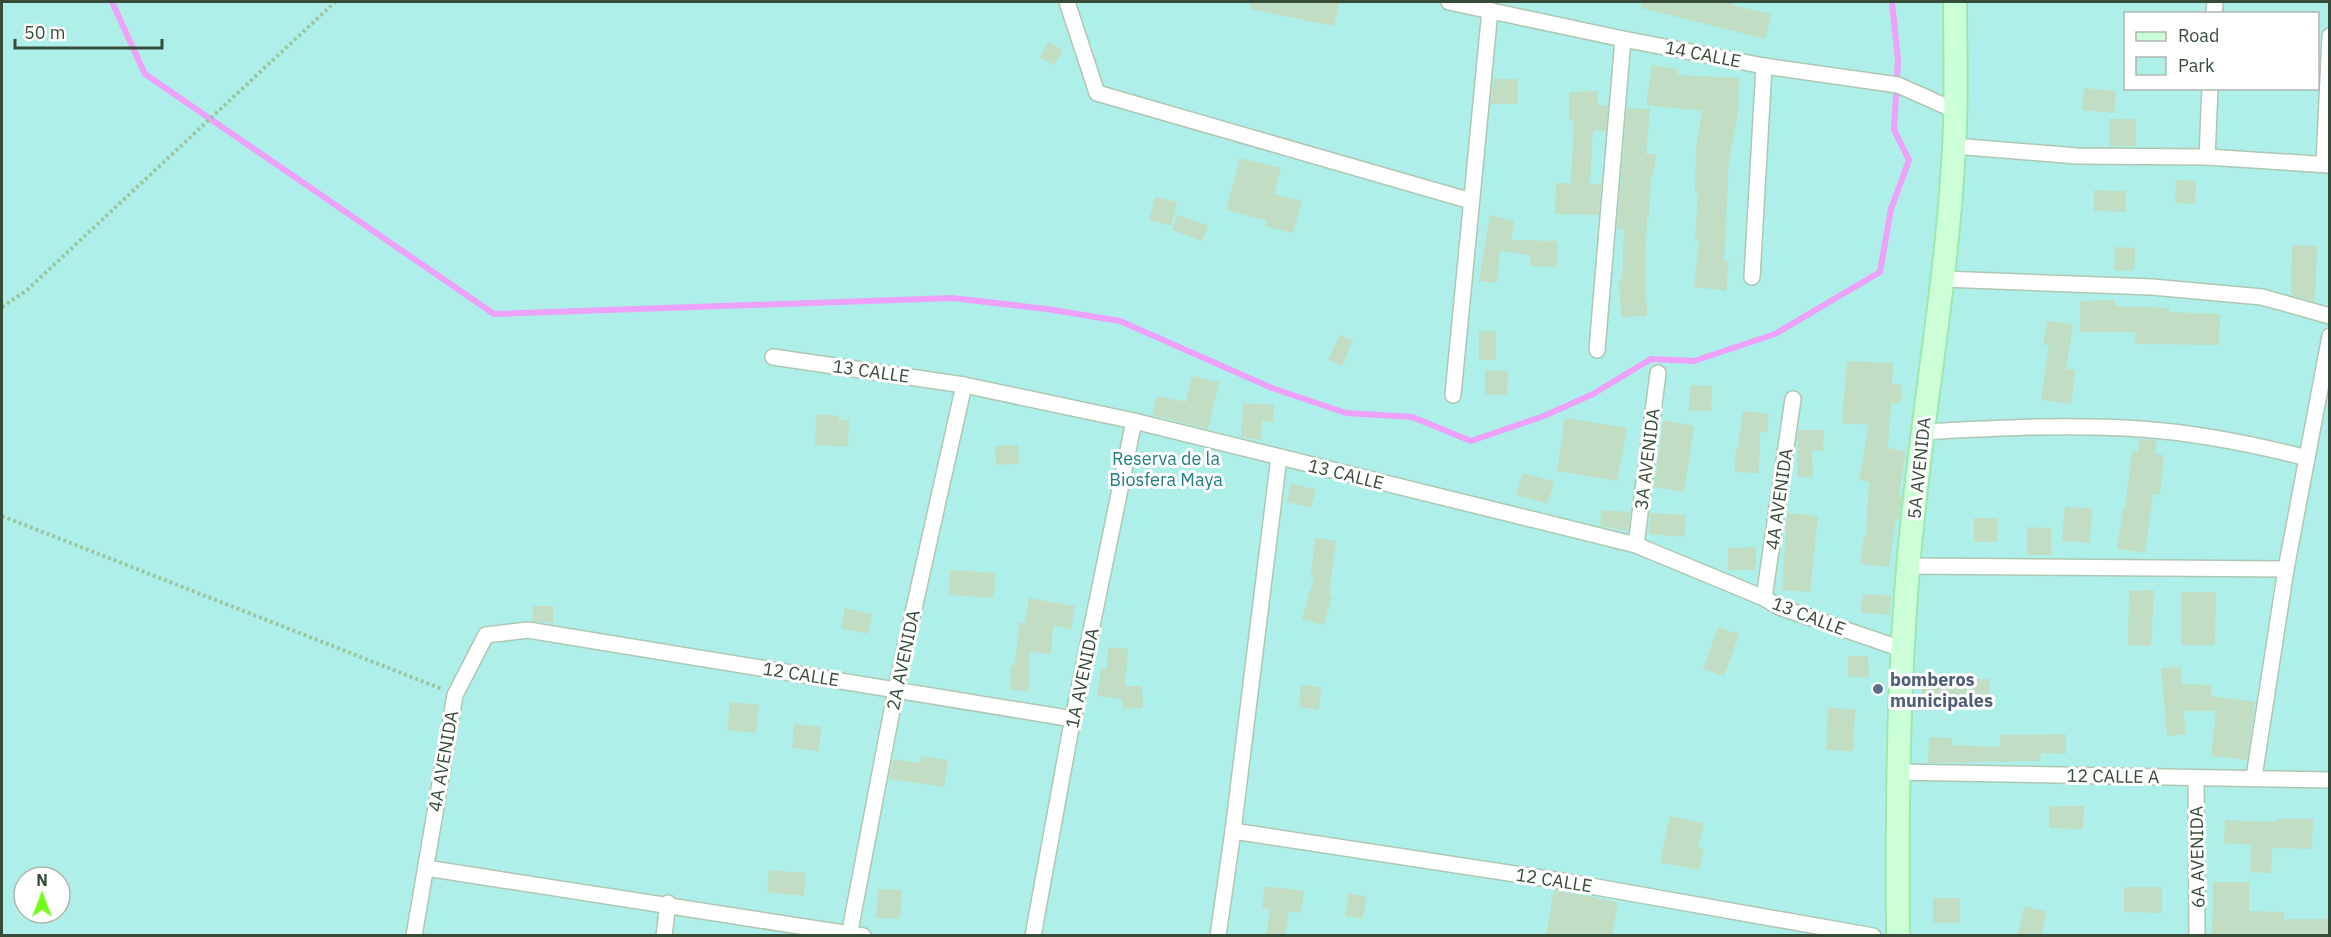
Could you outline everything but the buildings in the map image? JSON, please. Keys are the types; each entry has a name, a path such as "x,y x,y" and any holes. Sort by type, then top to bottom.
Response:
{"street":[{"path":"1067,2 1097,93 1472,201"},
{"name":"14 CALLE","path":"1449,2 1764,66 1898,85 1954,110"},
{"name":"5A AVENIDA","path":"1898,936 1897,772 1902,649 1908,566 1922,432 1942,279 1954,147 1955,2"},
{"path":"1453,395 1490,10"},
{"path":"1954,147 2077,156 2207,157 2327,165 2330,36"},
{"path":"1597,350 1623,39"},
{"path":"1752,277 1764,66"},
{"path":"2207,157 2210,90"},
{"path":"1942,279 2185,290 2262,297 2330,316"},
{"path":"2253,777 2286,569 2330,336"},
{"name":"13 CALLE","path":"773,357 964,385 1134,421 1636,545 1764,598 1779,607 1902,649"},
{"name":"3A AVENIDA","path":"1636,545 1658,373"},
{"name":"2A AVENIDA","path":"854,935 896,689 964,385"},
{"name":"4A AVENIDA","path":"1764,598 1793,399"},
{"name":"1A AVENIDA","path":"1034,936 1073,719 1134,421"},
{"path":"1922,432 2034,426 2142,429 2256,445 2307,458"},
{"path":"1218,936 1279,457"},
{"path":"1908,566 2286,569"},
{"name":"12 CALLE","path":"528,630 1073,719"},
{"name":"4A AVENIDA","path":"414,936 455,695 486,635 528,630"},
{"name":"12 CALLE A","path":"1897,772 2330,780"},
{"name":"6A AVENIDA","path":"2196,778 2197,936"},
{"name":"12 CALLE","path":"1233,831 1568,882 1873,936"},
{"path":"426,868 668,903 854,935"},
{"path":"664,936 668,903"}],"path":[{"path":"2,307 27,290 335,2"},
{"path":"2,516 455,695"}],"green space":[{"name":"Reserva de la Biosfera Maya","path":"2,2 2329,2 2329,935 2,936"}],"waterway":[{"path":"112,2 145,74 494,314 952,298 1047,309 1120,321 1272,388 1346,413 1412,417 1471,441 1544,416 1593,394 1651,359 1694,361 1775,334 1880,272 1891,209 1909,160 1894,130 1898,60 1892,2"}],"place":[{"name":"bomberos municipales","path":"1878,689"}]}
